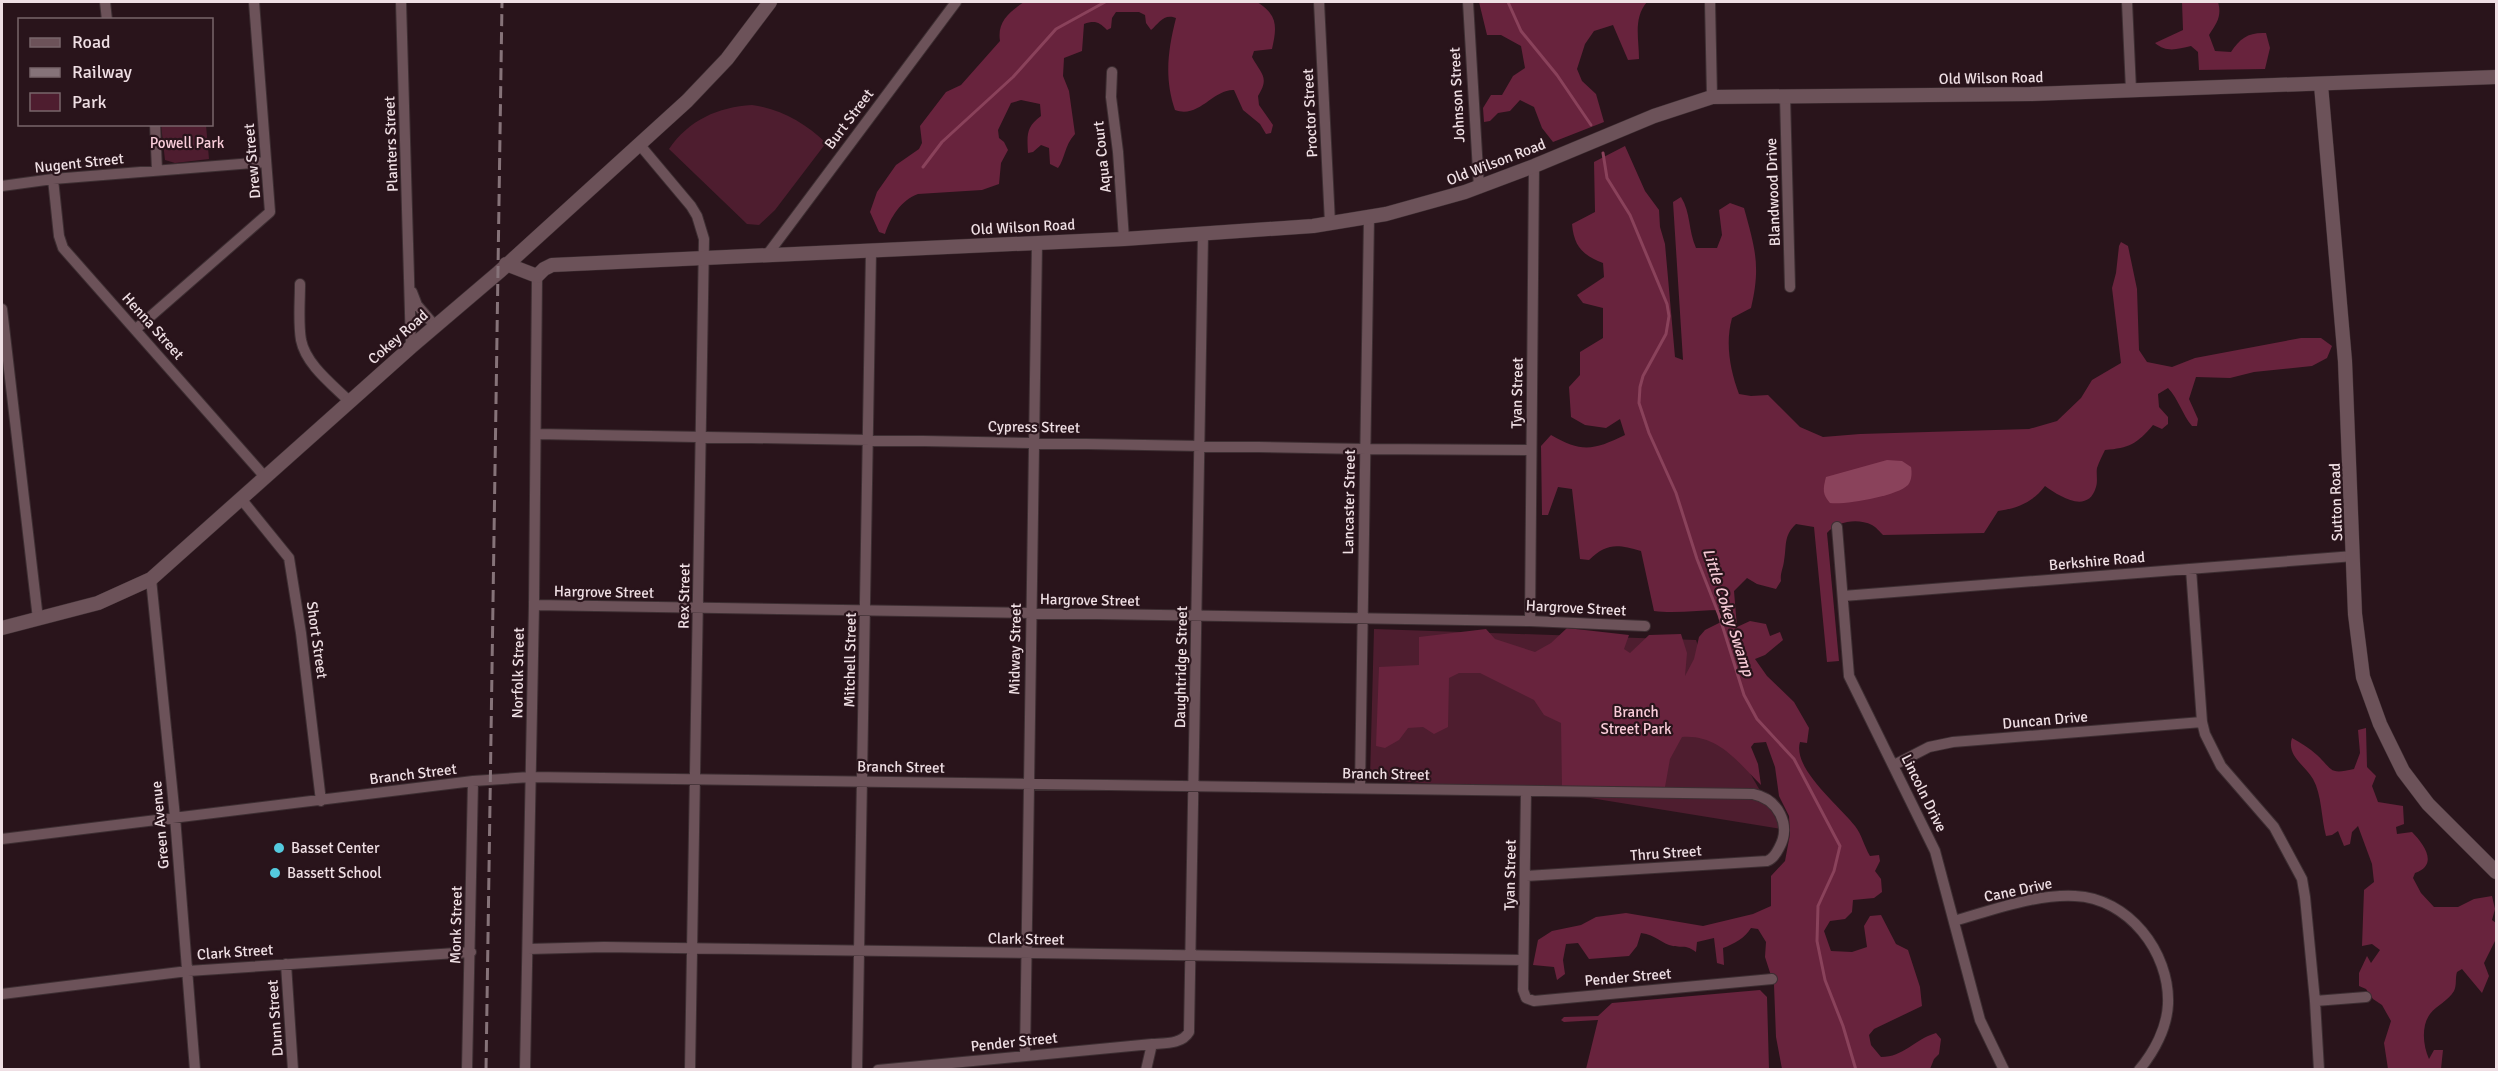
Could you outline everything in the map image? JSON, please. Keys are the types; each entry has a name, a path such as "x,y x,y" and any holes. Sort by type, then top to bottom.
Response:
{"street":[{"path":"105,2 107,18"},
{"name":"Drew Street","path":"136,329 270,212 254,2"},
{"name":"Planters Street","path":"401,2 411,347"},
{"name":"Cokey Road","path":"2,628 98,603 151,579 639,144 715,73 770,2"},
{"name":"Burt Street","path":"768,255 956,2"},
{"name":"Proctor Street","path":"1319,2 1330,223"},
{"name":"Johnson Street","path":"1467,2 1479,188"},
{"path":"1710,2 1712,97"},
{"path":"2127,2 2131,90"},
{"name":"Aqua Court","path":"1112,72 1111,97 1118,152 1124,239"},
{"name":"Old Wilson Road","path":"537,276 552,265 1203,235 1330,223 1404,210 1479,188 1653,116 1712,97 2031,94 2496,77"},
{"name":"Sutton Road","path":"2321,85 2346,373 2355,614 2360,664 2367,692 2383,733 2403,771 2428,804 2496,872"},
{"name":"Blandwood Drive","path":"1785,96 1790,287"},
{"path":"154,126 158,170"},
{"name":"Rex Street","path":"639,144 683,195 697,216 704,239 690,1070"},
{"name":"Nugent Street","path":"2,186 53,179 266,162"},
{"name":"Tyan Street","path":"1530,621 1534,166"},
{"name":"Henna Street","path":"53,179 59,236 63,248 265,477"},
{"name":"Lancaster Street","path":"1360,788 1369,216"},
{"name":"Daughtridge Street","path":"1152,1044 1180,1041 1186,1038 1189,1032 1203,235"},
{"name":"Midway Street","path":"1025,1056 1027,784 1037,243"},
{"name":"Mitchell Street","path":"857,1070 871,251"},
{"path":"506,264 537,276"},
{"name":"Norfolk Street","path":"525,1070 534,605 537,276"},
{"path":"300,284 301,341 314,366 350,402"},
{"name":"Planters Street","path":"410,286 417,305 435,326"},
{"path":"2,309 38,620"},
{"name":"Cypress Street","path":"536,434 1531,450"},
{"name":"Short Street","path":"242,500 283,548 291,564 321,801"},
{"name":"Lincoln Drive","path":"1838,527 1849,676 1935,850 1980,1020 2004,1070"},
{"name":"Berkshire Road","path":"1843,596 2354,556"},
{"path":"2191,569 2202,722 2205,734 2221,766 2274,827 2302,879 2306,897 2319,1070"},
{"name":"Green Avenue","path":"151,579 175,818 195,1070"},
{"name":"Hargrove Street","path":"534,605 1530,621 1645,626"},
{"name":"Duncan Drive","path":"1894,765 1929,747 1953,742 2202,722"},
{"name":"Branch Street","path":"2,839 473,781 530,777 1753,794 1764,796 1773,804 1781,814 1785,827"},
{"name":"Monk Street","path":"468,1070 473,781"},
{"name":"Tyan Street","path":"1523,960 1526,791"},
{"name":"Thru Street","path":"1526,876 1767,861 1772,859 1780,848 1785,827"},
{"name":"Cane Drive","path":"1954,921 2032,900 2077,896 2097,900 2130,919 2155,949 2166,984 2168,1004 2157,1043 2139,1070"},
{"name":"Clark Street","path":"528,949 573,947 1523,960"},
{"name":"Clark Street","path":"2,994 188,971 471,952"},
{"name":"Pender Street","path":"1523,960 1523,990 1526,998 1534,1001 1772,979"},
{"name":"Dunn Street","path":"286,964 293,1070"},
{"path":"2315,1001 2366,997"},
{"path":"1146,1070 1152,1044"},
{"name":"Pender Street","path":"878,1070 1005,1064 1025,1056 1152,1044"}],"green space":[{"path":"1024,2 1257,2 1269,12 1275,28 1272,49 1254,51 1252,57 1264,80 1258,96 1259,105 1273,125 1271,133 1266,134 1260,124 1243,110 1234,90 1219,94 1191,111 1175,110 1169,87 1168,64 1176,18 1165,18 1151,30 1146,23 1145,15 1139,12 1116,12 1112,18 1111,28 1107,30 1097,22 1084,24 1082,51 1064,58 1063,76 1069,91 1075,134 1058,168 1050,164 1049,148 1041,145 1028,153 1028,132 1032,124 1041,116 1040,104 1021,100 1011,103 998,130 999,138 1008,150 1001,163 999,184 982,190 918,194 897,210 885,234 879,232 870,212 877,192 896,165 919,149 922,143 920,126 946,92 961,85 1000,41 1000,28 1005,18"},
{"path":"1479,2 1647,2 1638,22 1639,59 1628,60 1613,25 1594,31 1585,44 1577,69 1582,81 1596,94 1604,122 1553,142 1542,128 1534,107 1520,100 1510,111 1498,113 1490,121 1484,122 1483,108 1491,95 1502,95 1513,76 1525,68 1521,46 1501,35 1487,35"},
{"path":"2182,2 2218,2 2218,19 2209,35 2215,51 2231,52 2245,37 2266,33 2270,48 2265,69 2199,70 2198,52 2191,46 2168,49 2155,43 2183,30"},
{"path":"752,105 792,118 810,129 826,143 775,210 759,225 747,224 669,149 686,130 705,117 739,106"},
{"name":"Powell Park","path":"161,126 206,126 209,159 175,163 165,160"},
{"path":"1625,146 1645,191 1659,210 1660,227 1665,244 1675,357 1683,360 1673,202 1681,197 1696,248 1717,248 1722,235 1719,210 1730,203 1744,208 1754,246 1756,280 1751,308 1732,318 1730,327 1731,366 1739,394 1768,395 1800,427 1823,437 2029,429 2057,421 2081,398 2092,380 2121,363 2112,288 2121,242 2128,246 2137,289 2139,350 2147,362 2172,367 2195,358 2301,338 2321,338 2332,346 2327,358 2312,366 2254,372 2230,378 2196,377 2189,399 2198,419 2197,426 2192,426 2168,388 2158,394 2159,407 2168,417 2168,424 2162,429 2153,425 2132,444 2105,450 2097,468 2096,487 2087,500 2073,501 2045,486 2024,503 1998,511 1984,533 1883,535 1872,525 1854,521 1842,523 1831,529 1827,533 1839,661 1827,662 1814,527 1796,524 1792,528 1786,541 1781,581 1776,589 1757,584 1747,578 1734,591 1737,627 1750,621 1766,624 1770,636 1780,632 1783,640 1765,655 1755,659 1767,676 1794,702 1809,728 1807,743 1800,742 1799,753 1803,764 1819,787 1855,826 1870,856 1879,855 1880,861 1875,871 1881,879 1882,892 1874,898 1853,900 1852,912 1845,919 1830,921 1824,931 1831,951 1852,952 1867,947 1864,926 1870,916 1881,915 1896,944 1908,950 1920,987 1922,1006 1874,1029 1869,1035 1871,1045 1881,1057 1889,1056 1936,1033 1941,1039 1939,1054 1930,1069 1782,1069 1776,1037 1774,985 1765,957 1766,942 1758,929 1751,928 1739,940 1723,948 1724,965 1717,963 1714,938 1697,942 1696,952 1687,947 1669,945 1641,933 1637,946 1629,956 1589,959 1578,943 1566,944 1563,960 1565,974 1557,980 1554,967 1533,965 1538,940 1552,931 1581,925 1596,917 1626,913 1703,926 1753,914 1771,906 1771,876 1785,861 1790,834 1789,816 1779,796 1775,767 1766,742 1754,743 1751,747 1758,764 1761,785 1717,745 1695,737 1682,737 1670,759 1665,787 1562,786 1561,723 1544,715 1534,700 1480,673 1459,673 1449,678 1448,727 1434,734 1423,727 1408,728 1399,740 1385,748 1376,746 1379,667 1419,665 1419,637 1486,629 1495,639 1535,652 1551,643 1567,628 1629,635 1624,649 1630,653 1649,635 1681,634 1687,653 1685,676 1694,659 1699,637 1705,630 1723,621 1722,610 1654,611 1641,551 1614,546 1602,550 1589,560 1580,559 1572,489 1558,487 1548,515 1542,515 1541,446 1551,435 1571,445 1588,447 1605,444 1625,435 1620,419 1606,428 1585,425 1571,417 1569,387 1580,375 1580,352 1603,338 1603,308 1583,303 1577,295 1604,277 1603,263 1580,249 1572,224 1595,212 1594,162"},
{"name":"Branch Street Park","path":"1374,629 1696,640 1727,733 1782,829 1516,786 1484,789 1370,778"},
{"path":"2366,728 2367,767 2376,776 2372,786 2378,802 2403,806 2404,824 2396,827 2397,834 2412,832 2421,842 2427,854 2426,865 2415,873 2413,878 2421,893 2434,907 2458,907 2474,899 2492,896 2495,909 2492,920 2496,923 2496,939 2484,963 2489,976 2482,993 2462,969 2457,972 2454,991 2430,1014 2425,1024 2424,1042 2429,1059 2434,1050 2443,1050 2441,1069 2388,1069 2384,1043 2391,1021 2382,1005 2373,999 2366,989 2359,986 2359,973 2367,956 2371,963 2380,950 2372,944 2362,946 2364,890 2374,882 2372,864 2358,826 2352,832 2350,844 2344,846 2338,831 2326,836 2316,785 2292,750 2292,738 2314,752 2332,770 2354,769 2360,753 2358,730"},
{"path":"1760,990 1767,997 1769,1069 1586,1069 1598,1020 1564,1022 1561,1020 1564,1017 1598,1016 1612,1003"}],"shaded area":[{"path":"1887,460 1902,461 1911,467 1912,474 1908,485 1893,493 1871,499 1837,503 1830,503 1827,500 1824,491 1826,477"}],"waterway":[{"path":"923,167 942,142 1013,77 1056,29 1105,2"},
{"name":"Little Cokey Swamp","path":"1508,2 1521,31 1557,75 1591,125"},
{"name":"Little Cokey Swamp","path":"1603,153 1607,178 1630,215 1667,304 1669,316 1666,334 1643,376 1640,387 1639,403 1649,433 1676,493 1697,559 1719,615 1744,695 1757,719 1794,759 1840,846 1834,871 1818,906 1817,941 1825,980 1843,1026 1856,1070"}],"railway":[{"path":"486,1070 502,2"}],"place":[{"name":"Basset Center","path":"279,848"},
{"name":"Bassett School","path":"275,873"}]}
